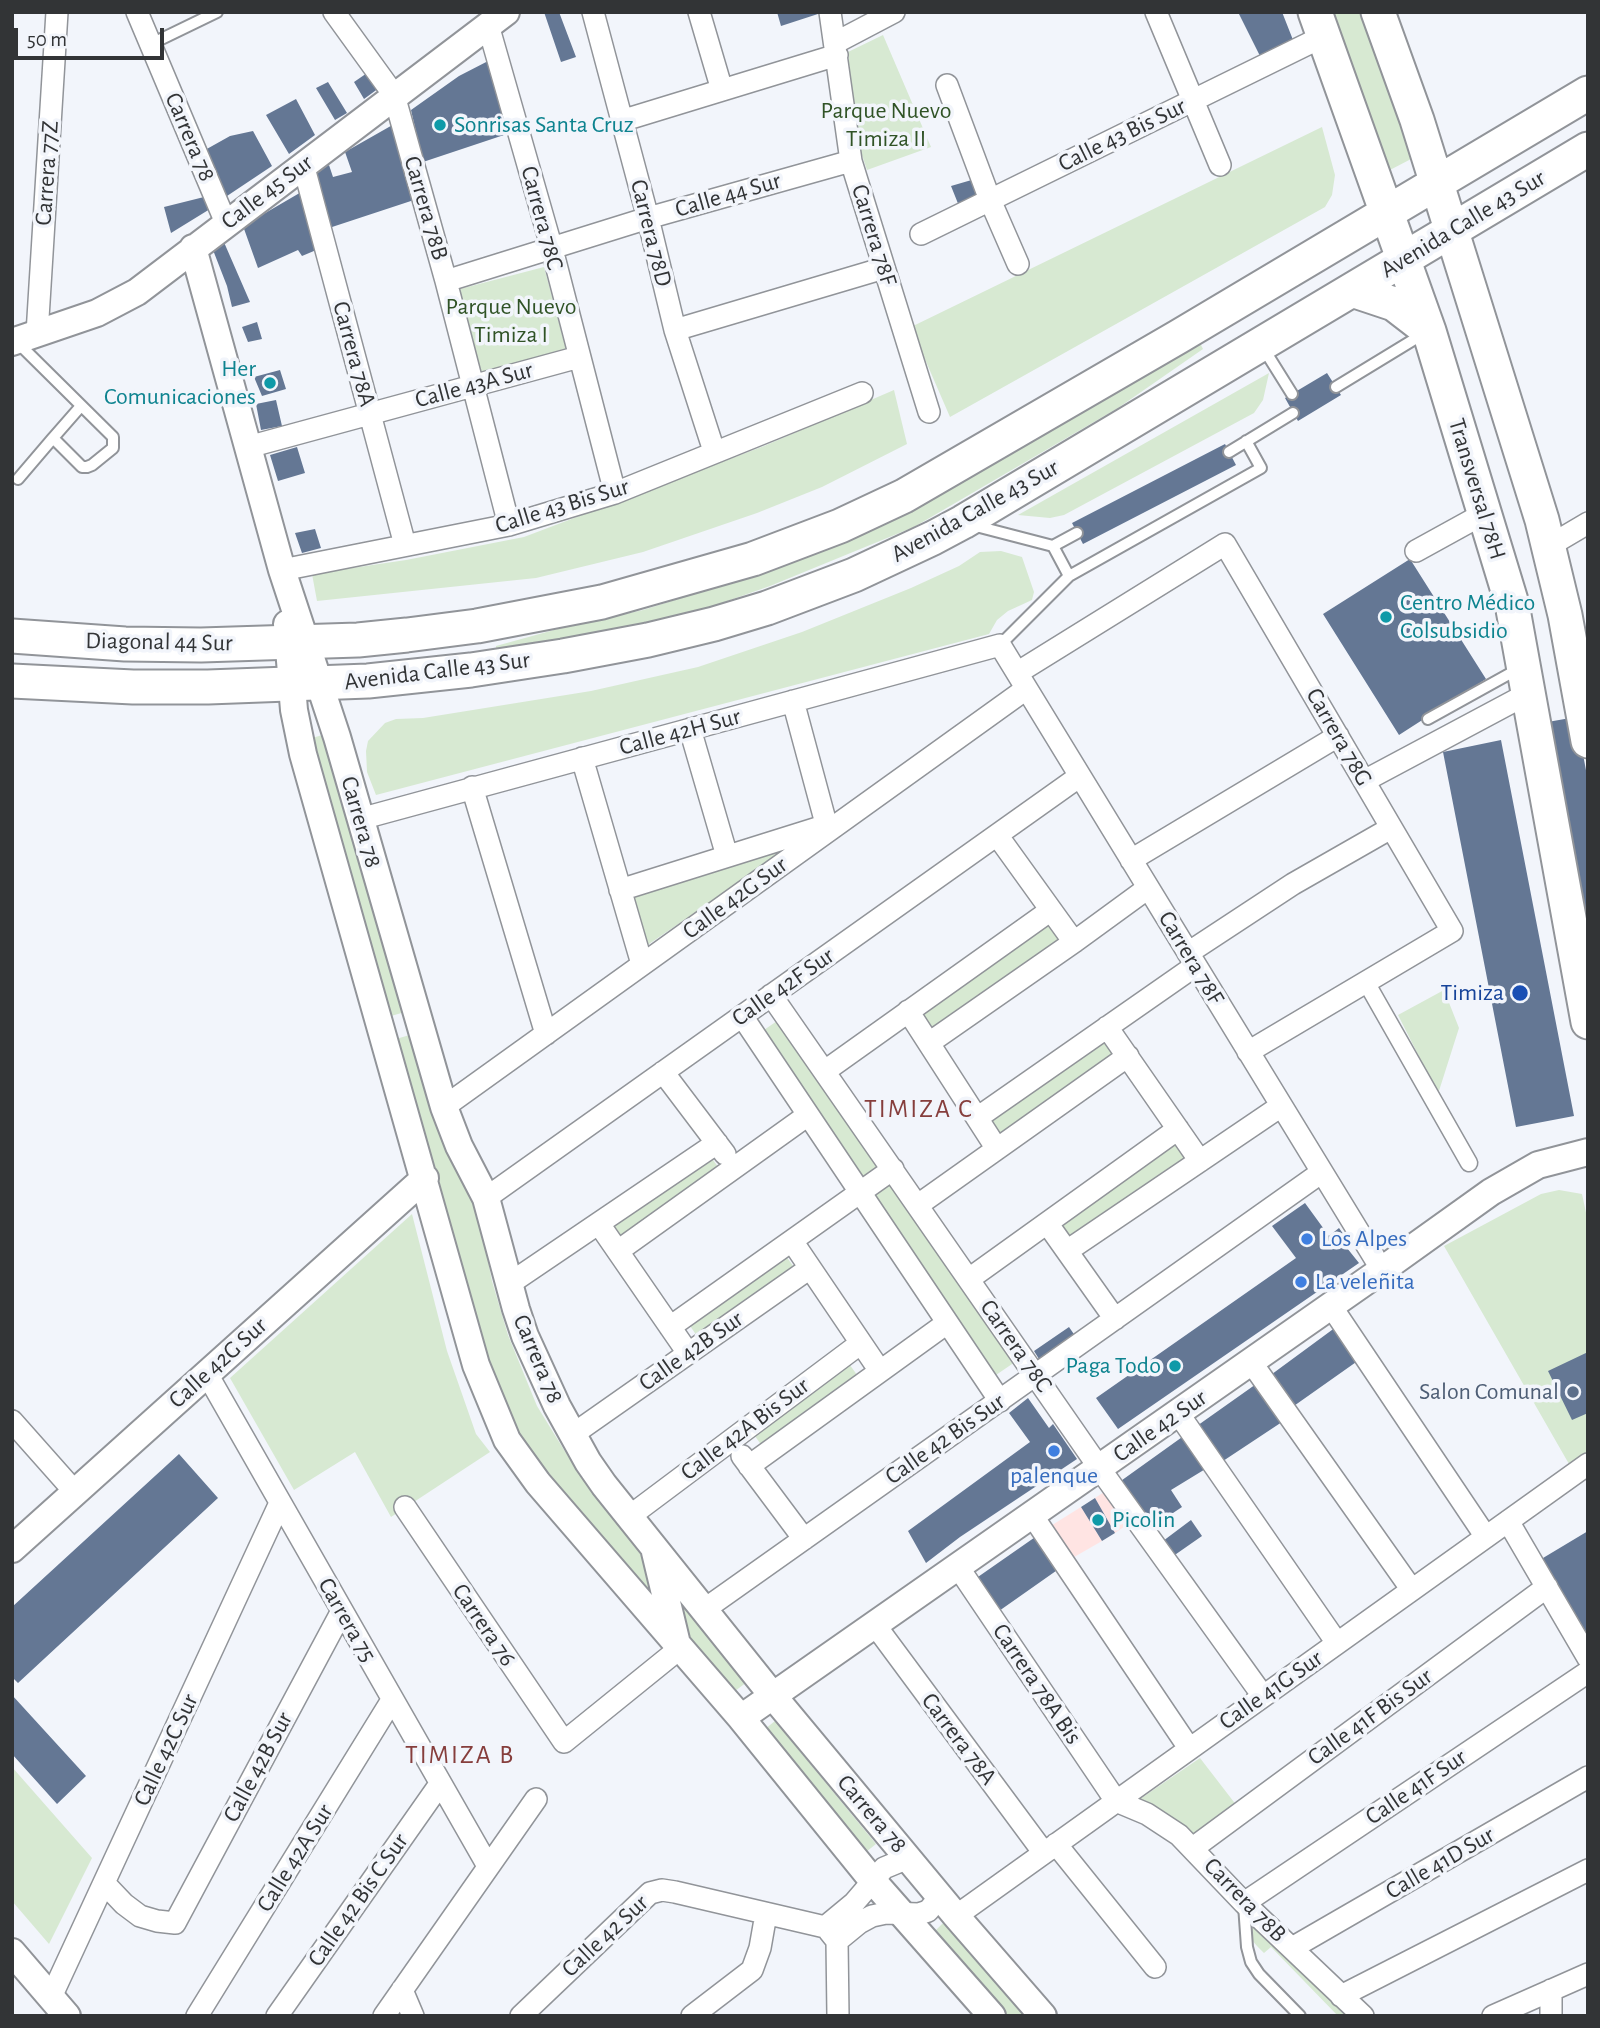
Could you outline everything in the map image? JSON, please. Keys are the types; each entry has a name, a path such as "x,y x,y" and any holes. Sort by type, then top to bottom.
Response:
{"main road":[{"path":"1382,13 1549,546 1576,613 1588,741"},
{"name":"Transversal 78H","path":"1320,24 1429,331 1512,604 1588,1022"},
{"name":"Avenida Calle 43 Sur","path":"297,642 372,639 477,626 601,602 753,559 840,526 916,489 1588,93"},
{"name":"Avenida Calle 43 Sur","path":"306,685 445,673 648,640 714,624 822,588 904,552 963,522 1588,149"},
{"path":"1352,290 1394,304 1429,331"},
{"name":"Diagonal 44 Sur","path":"12,636 176,645 297,642"},
{"name":"Diagonal 44 Sur","path":"12,681 133,687 306,685"}],"street":[{"name":"Carrera 77Z","path":"22,339 57,12"},
{"name":"Carrera 78","path":"137,12 226,223"},
{"path":"334,12 394,95"},
{"name":"Carrera 78D","path":"593,12 675,330 714,452"},
{"path":"699,12 722,90"},
{"name":"Carrera 78F","path":"831,12 850,161 933,410"},
{"path":"621,121 722,90 836,49 894,12"},
{"path":"1156,12 1220,164"},
{"name":"Calle 45 Sur","path":"22,339 118,303 153,280 497,19"},
{"name":"Carrera 78C","path":"497,19 552,249 615,493"},
{"name":"Calle 43 Bis Sur","path":"921,234 1193,100 1320,24"},
{"path":"947,85 1017,264"},
{"name":"Carrera 78B","path":"394,95 446,281 509,525"},
{"name":"Calle 44 Sur","path":"446,281 648,218 850,161"},
{"name":"Carrera 78A","path":"303,164 405,545"},
{"name":"Carrera 78","path":"192,248 282,570 306,685 338,737 444,1107 459,1146 486,1198 525,1336 572,1435 588,1462 774,1696 1043,2016"},
{"path":"675,330 884,268"},
{"name":"Calle 43A Sur","path":"248,447 579,357"},
{"name":"Calle 43 Bis Sur","path":"282,570 509,525 615,493 862,393"},
{"path":"1416,551 1485,513"},
{"path":"1549,546 1588,523"},
{"name":"Calle 42G Sur","path":"444,1107 827,828 1022,681 1225,544"},
{"name":"Carrera 78G","path":"1225,544 1452,931 1366,982"},
{"name":"Carrera 78F","path":"1000,645 1382,1270"},
{"name":"Calle 42H Sur","path":"360,818 1000,645"},
{"path":"1364,781 1527,680"},
{"name":"Carrera 78","path":"306,685 296,721 303,754 476,1365 507,1440 538,1483 740,1718 873,1881 992,2016"},
{"path":"620,890 827,828 793,701"},
{"path":"690,729 727,856"},
{"path":"1131,860 1338,736"},
{"path":"582,758 642,964"},
{"name":"Calle 42F Sur","path":"486,1198 1080,776"},
{"path":"472,787 546,1034"},
{"path":"977,1118 1107,1027 1293,884 1391,828"},
{"path":"997,835 1074,942"},
{"path":"929,1043 1147,888"},
{"path":"825,1071 1051,910"},
{"path":"1248,1052 1366,982 1469,1163"},
{"name":"Carrera 78C","path":"771,995 1100,1468 1263,1696"},
{"path":"908,1011 997,1149"},
{"name":"Carrera 78C","path":"741,1016 1000,1401"},
{"path":"383,1032 419,1021"},
{"path":"1107,1027 1200,1161"},
{"path":"918,1205 1128,1056"},
{"path":"663,1072 736,1167"},
{"path":"1067,1251 1281,1106"},
{"path":"618,1251 808,1115"},
{"path":"969,1279 1178,1129"},
{"path":"509,1284 717,1143"},
{"name":"Calle 42 Sur","path":"740,1718 1512,1179 1538,1165 1588,1152"},
{"path":"670,1327 894,1169"},
{"name":"Calle 42 Bis Sur","path":"705,1609 1322,1172"},
{"name":"Calle 42G Sur","path":"12,1549 425,1178"},
{"path":"1047,1223 1115,1319"},
{"path":"599,1224 688,1353"},
{"path":"792,1241 880,1371"},
{"name":"Calle 42B Sur","path":"572,1435 810,1268"},
{"path":"1331,1306 1486,1536"},
{"path":"749,1465 947,1323"},
{"name":"Calle 42A Bis Sur","path":"630,1516 861,1343"},
{"path":"1251,1362 1412,1590"},
{"name":"Carrera 75","path":"207,1374 488,1866"},
{"path":"1178,1413 1337,1643"},
{"path":"12,1420 75,1492"},
{"path":"730,1440 804,1539"},
{"name":"Calle 41G Sur","path":"831,1934 872,1916 900,1913 910,1915 948,1906 1050,1848 1588,1464"},
{"name":"Calle 42C Sur","path":"59,2006 104,1883 280,1503"},
{"name":"Carrera 76","path":"405,1507 564,1742 679,1649"},
{"path":"1032,1515 1189,1748"},
{"path":"1508,1521 1588,1658"},
{"path":"653,1545 679,1649"},
{"name":"Carrera 78A Bis","path":"958,1567 1116,1801"},
{"name":"Calle 41F Bis Sur","path":"1194,1847 1546,1587"},
{"name":"Calle 42B Sur","path":"104,1883 140,1916 175,1923 342,1611"},
{"name":"Carrera 78A","path":"875,1625 1050,1848 1155,1967"},
{"name":"Calle 41F Sur","path":"1244,1903 1588,1672"},
{"name":"Calle 42A Sur","path":"197,2016 392,1700"},
{"name":"Calle 41D Sur","path":"1292,1948 1588,1777"},
{"name":"Calle 42 Bis C Sur","path":"276,2016 440,1784"},
{"path":"384,2016 536,1798"},
{"name":"Carrera 78B","path":"1116,1801 1164,1823 1194,1847 1244,1903 1363,2016"},
{"path":"838,2016 831,1934 854,1903 891,1863 908,1858"},
{"path":"1341,1996 1588,1870"},
{"name":"Calle 42 Sur","path":"521,2016 650,1893 662,1890 675,1892 766,1914 831,1934"},
{"path":"692,2016 752,1970 761,1948 766,1914"},
{"path":"12,1952 59,2006"},
{"path":"1493,2016 1588,1974"},
{"path":"402,1990 413,2016"},
{"path":"1551,1990 1551,2016"}],"lane":[{"path":"151,44 217,12"},
{"path":"1336,387 1429,331"},
{"path":"22,339 81,406 113,437 113,448 92,466 82,467 53,438"},
{"path":"1261,344 1292,394"},
{"path":"18,479 81,406"},
{"path":"1229,452 1293,413"},
{"path":"1000,645 1069,576 1261,468 1246,442"},
{"path":"963,522 1053,546 1077,533"},
{"path":"1053,546 1069,576"},
{"path":"1427,719 1527,680"},
{"path":"1244,1903 1247,1947 1251,1962 1259,1974 1300,2016"}],"shaded area":[{"path":"1110,1488 1131,1522 1115,1533 1095,1498"},
{"path":"1081,1507 1102,1541 1069,1560 1049,1527"}],"green space":[{"path":"1331,12 1359,12 1413,158 1388,171"},
{"name":"Parque Nuevo Timiza II","path":"883,35 931,147 867,170 855,134 848,52"},
{"path":"1322,127 1335,175 1332,195 1325,207 950,417 911,327"},
{"name":"Parque Nuevo Timiza I","path":"544,267 567,353 478,376 456,290"},
{"path":"1199,341 1203,349 1118,408 914,527 719,604 645,625 496,654 496,646 643,610 748,577"},
{"path":"1269,373 1263,400 1254,413 1064,515 1050,518 1018,515"},
{"path":"894,390 907,444 822,487 757,513 643,552 536,578 317,601 312,574 406,560 524,537 764,446"},
{"path":"1001,551 1022,557 1034,592 1032,600 1008,611 997,620 989,634 376,795 367,772 368,741 385,723 396,719 423,718 591,691 698,667 802,632 911,588 959,566 980,552"},
{"path":"326,734 405,1012 391,1016 312,738"},
{"path":"797,843 646,946 628,893"},
{"path":"1048,922 1061,941 934,1030 921,1012"},
{"path":"1444,990 1459,1028 1438,1094 1398,1015"},
{"path":"780,1019 1015,1362 996,1375 761,1032"},
{"path":"413,1034 481,1226 492,1281 508,1335 537,1406 577,1471 648,1564 658,1605 513,1430 487,1368 436,1171 396,1039"},
{"path":"1110,1035 1123,1053 996,1143 983,1125"},
{"path":"1179,1137 1191,1155 1064,1245 1052,1226"},
{"path":"708,1153 721,1171 624,1240 611,1221"},
{"path":"1559,1190 1582,1194 1588,1222 1588,1452 1569,1464 1444,1246 1541,1194"},
{"path":"412,1214 447,1351 476,1434 490,1452 391,1517 355,1452 294,1490 230,1378"},
{"path":"783,1252 796,1270 699,1339 686,1320"},
{"path":"847,1361 860,1379 765,1450 752,1432"},
{"path":"674,1588 747,1682 735,1691 689,1637"},
{"path":"775,1721 876,1844 866,1852 765,1729"},
{"path":"1200,1758 1237,1806 1195,1840 1180,1824 1162,1811 1137,1801"},
{"path":"12,1767 92,1858 49,1944 12,1901"},
{"path":"1249,1917 1347,2016 1338,2016 1271,1947 1264,1953 1257,1946 1251,1939"},
{"path":"944,1922 1025,2016 1007,2016 934,1932"}],"building":[{"path":"544,12 559,12 576,57 561,62"},
{"path":"777,12 820,12 821,13 781,26"},
{"path":"1238,12 1282,12 1295,45 1262,60"},
{"path":"492,59 513,132 423,162 411,110 459,76"},
{"path":"370,71 379,88 364,99 354,82"},
{"path":"328,82 347,113 335,120 316,88"},
{"path":"296,99 315,135 289,154 266,115"},
{"path":"396,123 417,199 326,229 312,175 329,165 333,177 352,172 345,152"},
{"path":"253,131 272,166 224,198 205,150 230,136"},
{"path":"975,179 981,197 959,206 951,186"},
{"path":"303,191 321,248 302,256 298,250 258,268 243,226"},
{"path":"204,197 210,209 171,233 164,207"},
{"path":"223,240 250,302 232,307 213,250"},
{"path":"257,322 262,339 248,342 242,327"},
{"name":"Her Comunicaciones","path":"280,370 286,389 262,396 254,377"},
{"path":"1327,373 1341,395 1298,421 1285,398"},
{"path":"276,400 282,426 261,430 256,404"},
{"path":"1225,444 1236,465 1083,544 1072,523"},
{"path":"297,447 305,473 278,481 270,455"},
{"path":"315,529 321,548 302,553 295,533"},
{"path":"1410,559 1486,679 1399,735 1323,614"},
{"path":"1576,717 1588,781 1588,970 1542,723"},
{"name":"Timiza","path":"1501,740 1574,1116 1516,1127 1443,752"},
{"path":"1305,1203 1329,1236 1339,1228 1351,1245 1347,1248 1359,1263 1118,1429 1096,1398 1296,1258 1272,1226"},
{"path":"1069,1327 1080,1343 1044,1367 1034,1351"},
{"path":"1336,1327 1359,1360 1291,1408 1268,1377"},
{"name":"Salon Comunal","path":"1588,1352 1588,1413 1572,1420 1548,1371"},
{"path":"1259,1382 1285,1420 1217,1465 1194,1428"},
{"path":"1028,1398 1049,1428 1053,1424 1077,1459 960,1537 926,1563 908,1531 1030,1442 1009,1413"},
{"path":"1185,1435 1207,1468 1171,1490 1182,1507 1149,1529 1118,1483"},
{"path":"179,1454 218,1498 18,1683 12,1677 12,1607"},
{"name":"Picolin","path":"1095,1498 1115,1533 1102,1541 1081,1507"},
{"path":"1191,1520 1202,1536 1169,1559 1159,1544"},
{"path":"1588,1531 1588,1644 1538,1561"},
{"path":"1041,1533 1063,1566 999,1611 975,1579"},
{"path":"12,1695 86,1776 57,1804 12,1754"}],"place":[{"name":"Sonrisas Santa Cruz","path":"440,125"},
{"name":"Her Comunicaciones","path":"270,383"},
{"name":"Centro Médico Colsubsidio","path":"1386,617"},
{"name":"Timiza","path":"1520,993"},
{"name":"Los Alpes","path":"1307,1239"},
{"name":"La veleñita","path":"1301,1282"},
{"name":"Paga Todo","path":"1175,1366"},
{"name":"Salon Comunal","path":"1573,1392"},
{"name":"palenque","path":"1054,1451"},
{"name":"Picolin","path":"1098,1520"}],"district":[{"name":"TIMIZA C","path":"919,1109"},
{"name":"TIMIZA B","path":"460,1755"}]}
